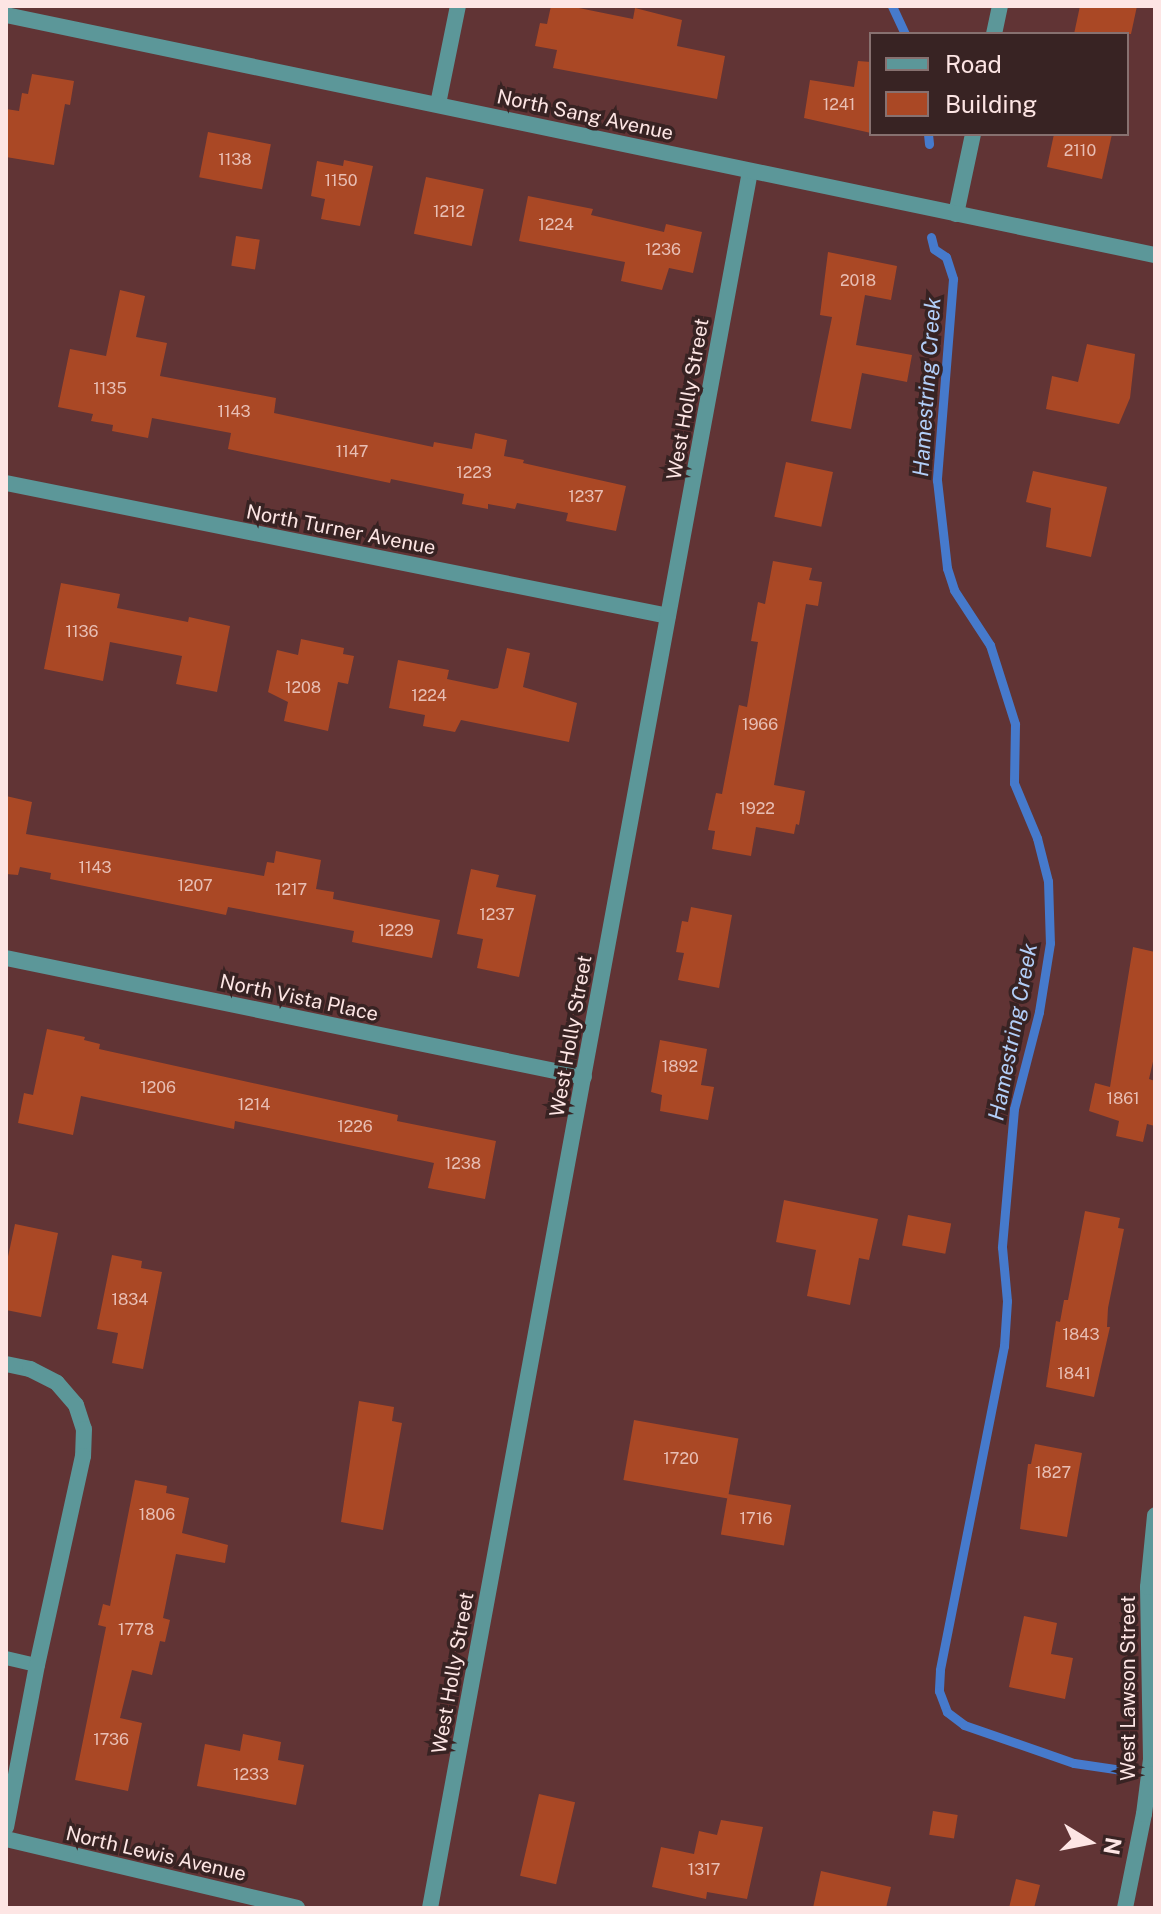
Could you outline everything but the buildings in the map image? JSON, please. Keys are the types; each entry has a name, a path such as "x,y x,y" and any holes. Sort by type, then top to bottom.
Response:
{"street":[{"path":"438,104 458,6"},
{"path":"994,32 1000,6"},
{"name":"North Sang Avenue","path":"6,15 1155,255"},
{"path":"956,214 973,136"},
{"name":"West Holly Street","path":"430,1908 750,171"},
{"name":"North Turner Avenue","path":"6,483 668,616"},
{"name":"North Vista Place","path":"6,958 584,1077"},
{"path":"6,1364 30,1369 57,1383 76,1405 84,1429 83,1456 37,1665 6,1827"},
{"name":"West Lawson Street","path":"1125,1908 1144,1814 1151,1759 1148,1587 1155,1515"},
{"name":"North Lewis Avenue","path":"6,1839 297,1908"}],"lane":[{"path":"6,1658 37,1665"}],"waterway":[{"name":"Hamestring Creek","path":"892,6 904,32"},
{"name":"Hamestring Creek","path":"928,136 929,144"},
{"name":"Hamestring Creek","path":"931,237 934,249 946,257 953,279 937,480 947,568 954,590 990,645 1015,724 1014,783 1037,838 1048,881 1050,943 1039,1012 1014,1109 1002,1247 1007,1301 1004,1346 940,1670 939,1691 947,1712 964,1725 1074,1763 1128,1771"}]}
